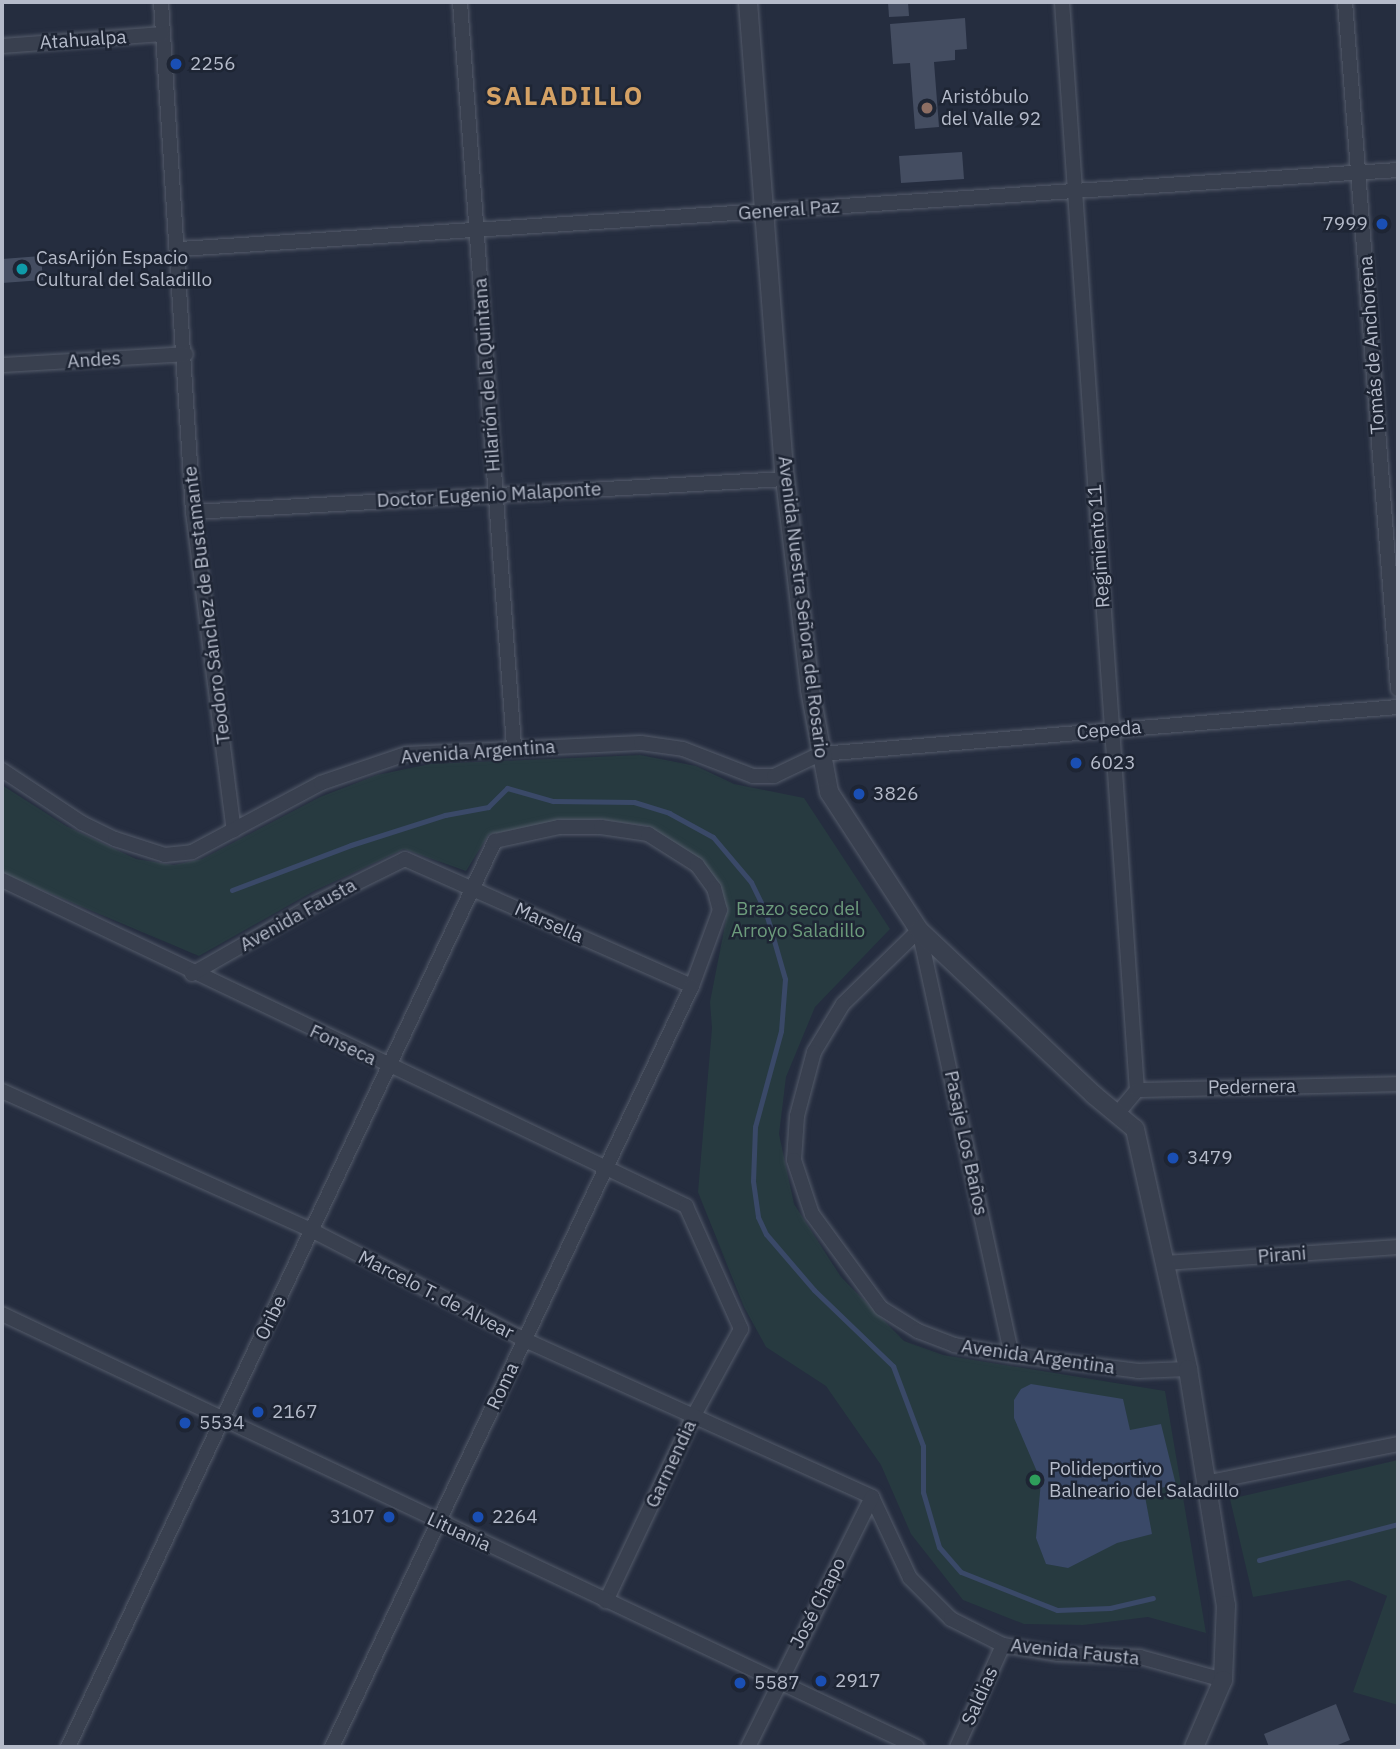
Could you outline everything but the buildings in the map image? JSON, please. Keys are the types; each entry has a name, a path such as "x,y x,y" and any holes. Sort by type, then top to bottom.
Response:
{"street":[{"name":"Teodoro Sánchez de Bustamante","path":"161,2 180,248 193,512 234,830"},
{"name":"Hilarión de la Quintana","path":"460,2 514,747"},
{"name":"Avenida Nuestra Señora del Rosario","path":"748,2 767,213 785,479 820,754 830,792 919,930 1135,1129 1188,1368 1226,1605 1223,1680 1194,1747"},
{"name":"Regimiento 11","path":"1062,2 1137,1090"},
{"name":"Tomás de Anchorena","path":"1345,2 1398,689"},
{"name":"Atahualpa","path":"2,46 163,34"},
{"name":"General Paz","path":"180,248 767,213 1075,188 1398,170"},
{"name":"Andes","path":"2,366 186,354"},
{"name":"Doctor Eugenio Malaponte","path":"193,512 785,479"},
{"name":"Cepeda","path":"820,754 1398,707"},
{"name":"Avenida Argentina","path":"2,770 82,823 142,850 165,855 192,852 321,783 366,765 406,754 640,743 683,749 753,776 774,776 820,754"},
{"path":"472,888 495,841 559,827 601,827 648,834 696,865 714,888 720,909 692,986"},
{"name":"Marsella","path":"405,859 692,986"},
{"name":"Avenida Fausta","path":"192,974 318,902 405,859"},
{"name":"Fonseca","path":"2,880 192,974 686,1206 741,1329"},
{"name":"Oribe","path":"68,1747 472,888"},
{"name":"Avenida Argentina","path":"919,930 843,1004 814,1052 797,1115 794,1160 812,1214 881,1308 954,1345 1138,1371 1188,1368"},
{"name":"Pasaje Los Baños","path":"919,930 1012,1355"},
{"name":"Roma","path":"331,1747 692,986"},
{"name":"Pedernera","path":"1137,1090 1398,1084"},
{"path":"1117,1114 1137,1090"},
{"name":"Marcelo T. de Alvear","path":"2,1091 313,1231 524,1340 872,1497"},
{"name":"Pirani","path":"1165,1263 1398,1247"},
{"name":"Lituania","path":"2,1314 222,1421 917,1747"},
{"name":"Garmendia","path":"606,1601 693,1416 741,1329"},
{"path":"1205,1483 1398,1444"},
{"name":"Avenida Fausta","path":"872,1497 909,1578 951,1619 1003,1645 1058,1654 1140,1657 1223,1680"},
{"name":"José Chapo","path":"748,1747 872,1497"},
{"name":"Saldias","path":"957,1747 1003,1645"}],"green space":[{"name":"Brazo seco del Arroyo Saladillo","path":"640,755 696,766 734,784 804,798 890,929 815,1007 786,1077 779,1134 794,1204 841,1277 904,1341 943,1355 1165,1391 1206,1633 1148,1617 1083,1625 1024,1624 963,1600 911,1534 881,1465 826,1386 766,1347 744,1307 698,1192 712,1028 710,1002 726,920 721,888 701,861 649,826 598,819 489,834 466,871 404,849 314,891 199,956 2,873 2,785 66,826 136,859 174,865 202,859 320,797 377,775 430,764"},
{"path":"1398,1460 1398,1705 1353,1692 1387,1596 1349,1580 1253,1597 1230,1499"}],"water":[{"path":"1031,1384 1123,1399 1130,1430 1161,1424 1176,1485 1144,1491 1152,1534 1117,1543 1068,1568 1046,1564 1036,1538 1041,1481 1014,1418 1014,1400 1021,1389"}],"waterway":[{"path":"232,890 351,845 445,815 488,807 507,788 553,801 634,802 669,813 713,837 751,882 766,913 785,979 781,1031 755,1127 753,1181 758,1217 766,1234 814,1290 893,1366 923,1446 923,1492 939,1547 961,1572 1057,1610 1110,1608 1153,1598"},
{"path":"1259,1560 1398,1524"}],"place":[{"name":"2256","path":"176,64"},
{"name":"Aristóbulo del Valle 92","path":"927,108"},
{"name":"7999","path":"1382,224"},
{"name":"CasArijón Espacio Cultural del Saladillo","path":"22,269"},
{"name":"6023","path":"1076,763"},
{"name":"3826","path":"859,794"},
{"name":"3479","path":"1173,1158"},
{"name":"2167","path":"258,1412"},
{"name":"5534","path":"185,1423"},
{"name":"Polideportivo Balneario del Saladillo","path":"1035,1480"},
{"name":"3107","path":"389,1517"},
{"name":"2264","path":"478,1517"},
{"name":"2917","path":"821,1681"},
{"name":"5587","path":"740,1683"}],"district":[{"name":"SALADILLO","path":"565,96"}]}
